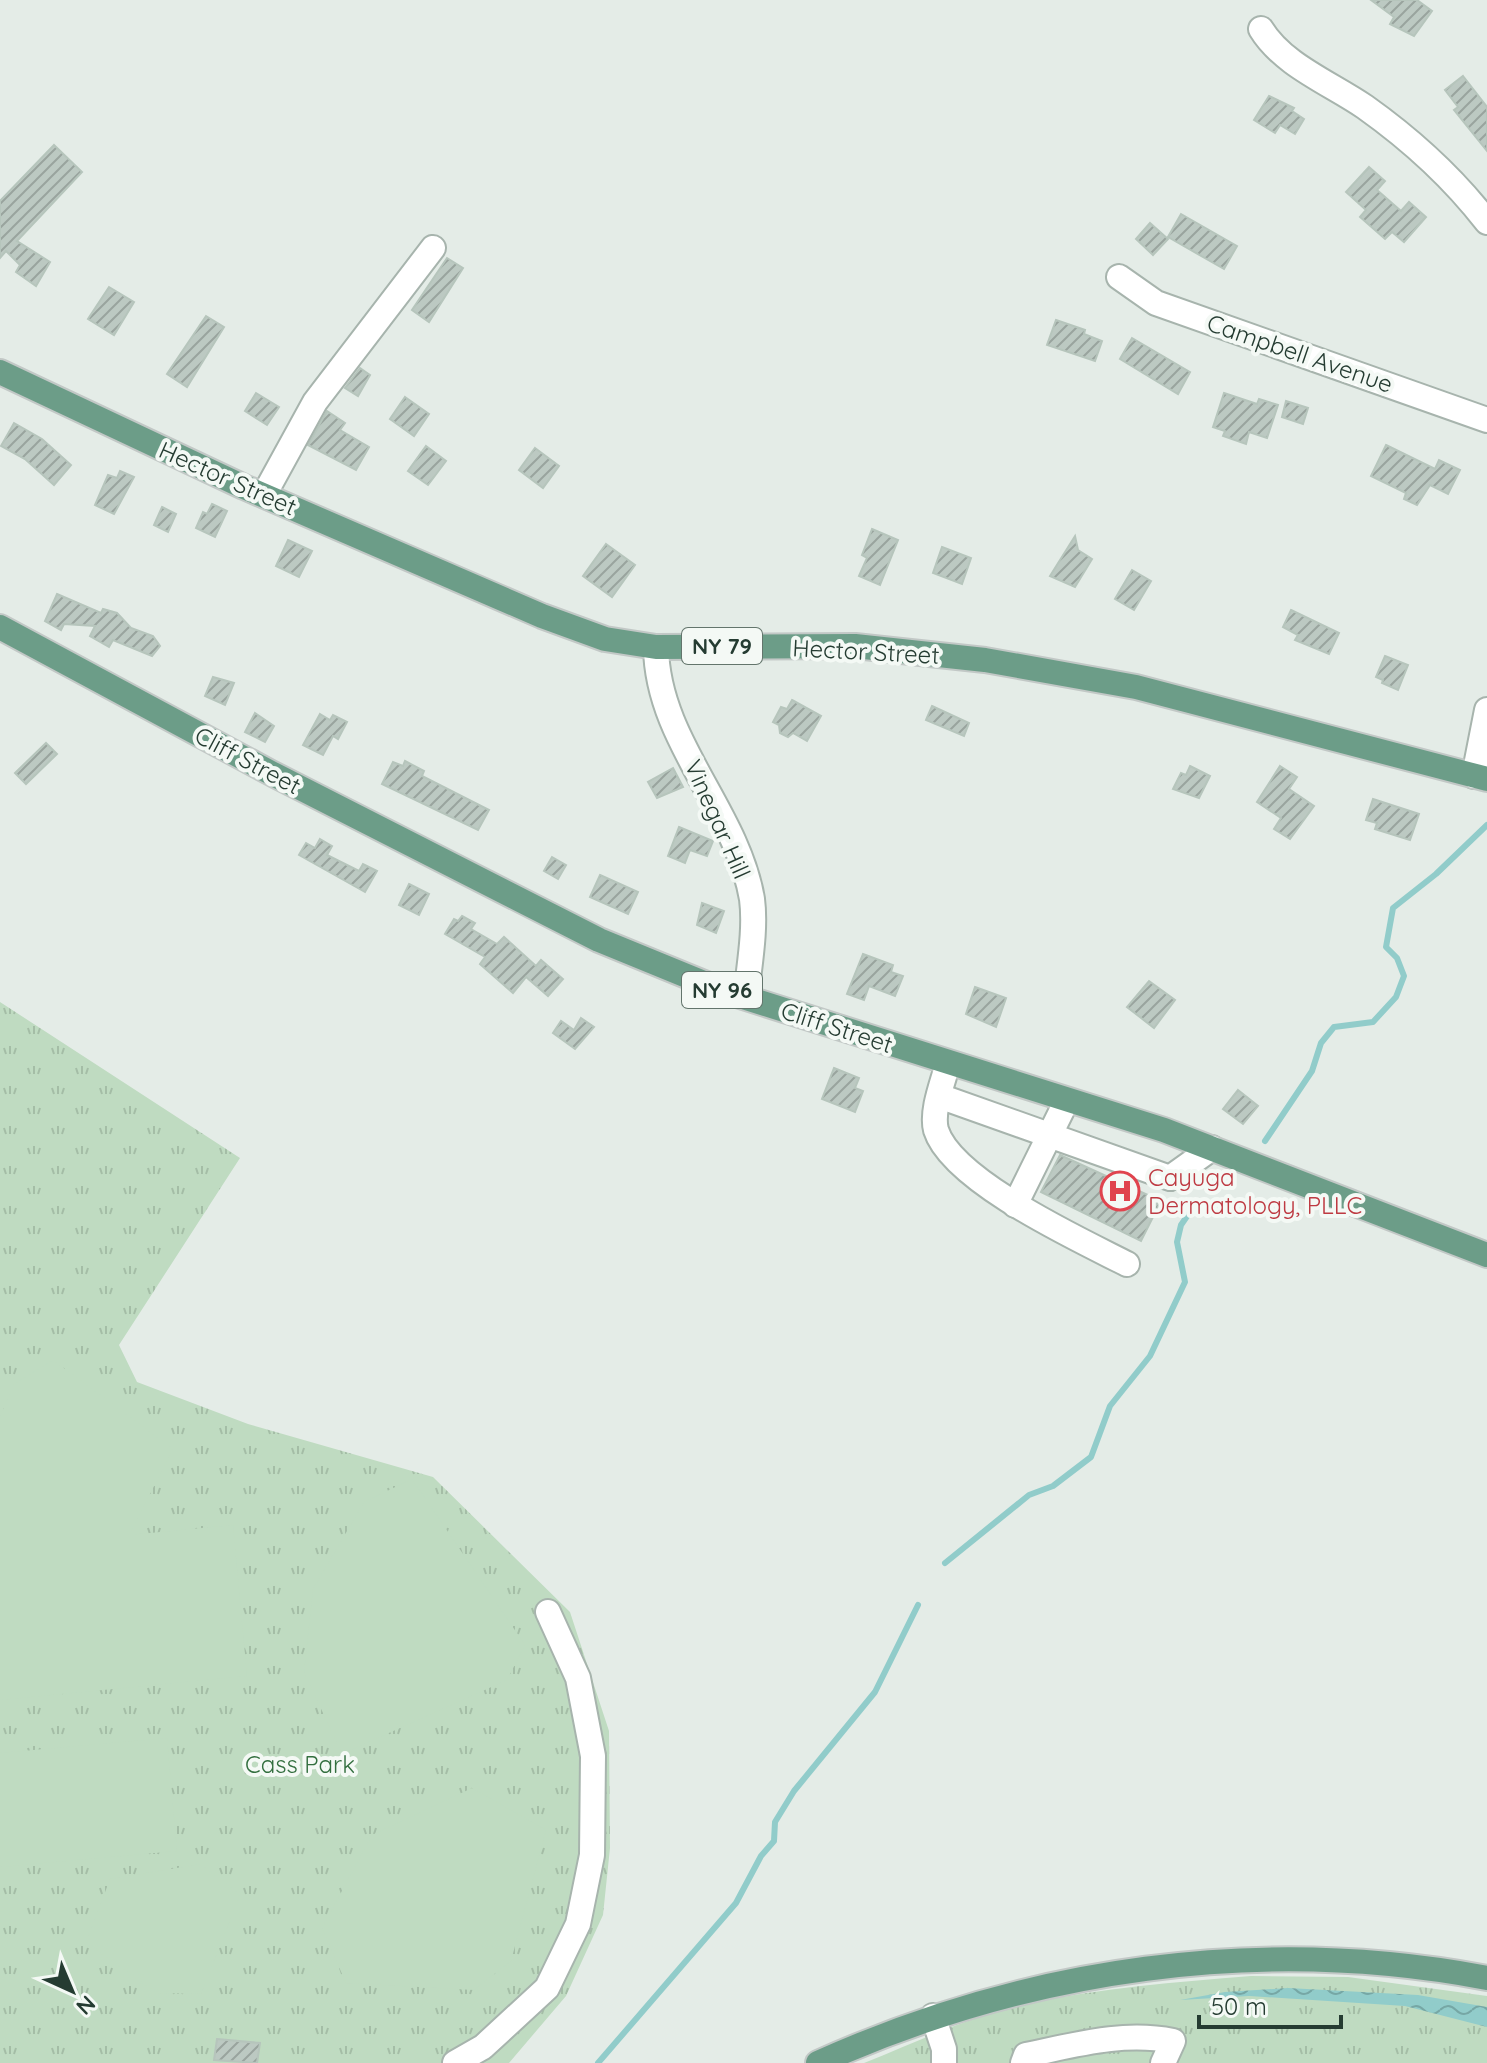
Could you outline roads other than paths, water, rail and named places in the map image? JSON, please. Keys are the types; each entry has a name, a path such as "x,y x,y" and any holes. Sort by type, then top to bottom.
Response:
{"main road":[{"name":"Hector Street","path":"0,372 264,495 542,616 605,639 656,647 855,646 990,661 1136,687 1480,778"},
{"name":"Cliff Street","path":"0,627 273,774 564,923 660,966 746,997 1212,1148 1487,1255"},
{"path":"822,2062 933,2016 1064,1981 1156,1967 1314,1960 1397,1965 1487,1978"}],"street":[{"path":"1261,29 1281,53 1387,124 1435,165 1487,222"},
{"path":"264,495 315,402 433,248"},
{"name":"Campbell Avenue","path":"1119,277 1156,303 1487,420"},
{"name":"Vinegar Hill","path":"656,647 659,688 671,720 744,870 751,897 746,997"},
{"path":"1480,778 1487,710"},
{"path":"948,1063 935,1128 947,1151 1015,1205 1127,1264"},
{"path":"939,1096 1051,1133 1170,1178 1212,1148"},
{"path":"1015,1205 1067,1100"},
{"path":"455,2063 483,2047 547,1988 578,1924 592,1855 593,1756 578,1678 548,1612"},
{"path":"933,2016 944,2049 944,2063"},
{"path":"1023,2063 1026,2055 1108,2038 1156,2037 1173,2041 1163,2063"}],"water":[{"path":"1288,1988 1418,1995 1487,2007 1487,2027 1405,2006 1249,1996 1180,2000 1225,1992"}],"waterway":[{"path":"1265,1141 1312,1071 1321,1043 1334,1027 1373,1022 1396,997 1404,976 1397,958 1386,947 1393,908 1436,874 1487,825"},
{"path":"945,1563 1029,1495 1053,1486 1091,1457 1110,1406 1150,1356 1185,1282 1177,1242 1181,1225 1192,1209"},
{"path":"598,2063 736,1903 761,1856 774,1841 775,1822 794,1791 875,1692 918,1605"}],"place":[{"name":"Cayuga Dermatology, PLLC","path":"1120,1191"}],"park label":[{"name":"Cass Park","path":"300,1764"}]}
